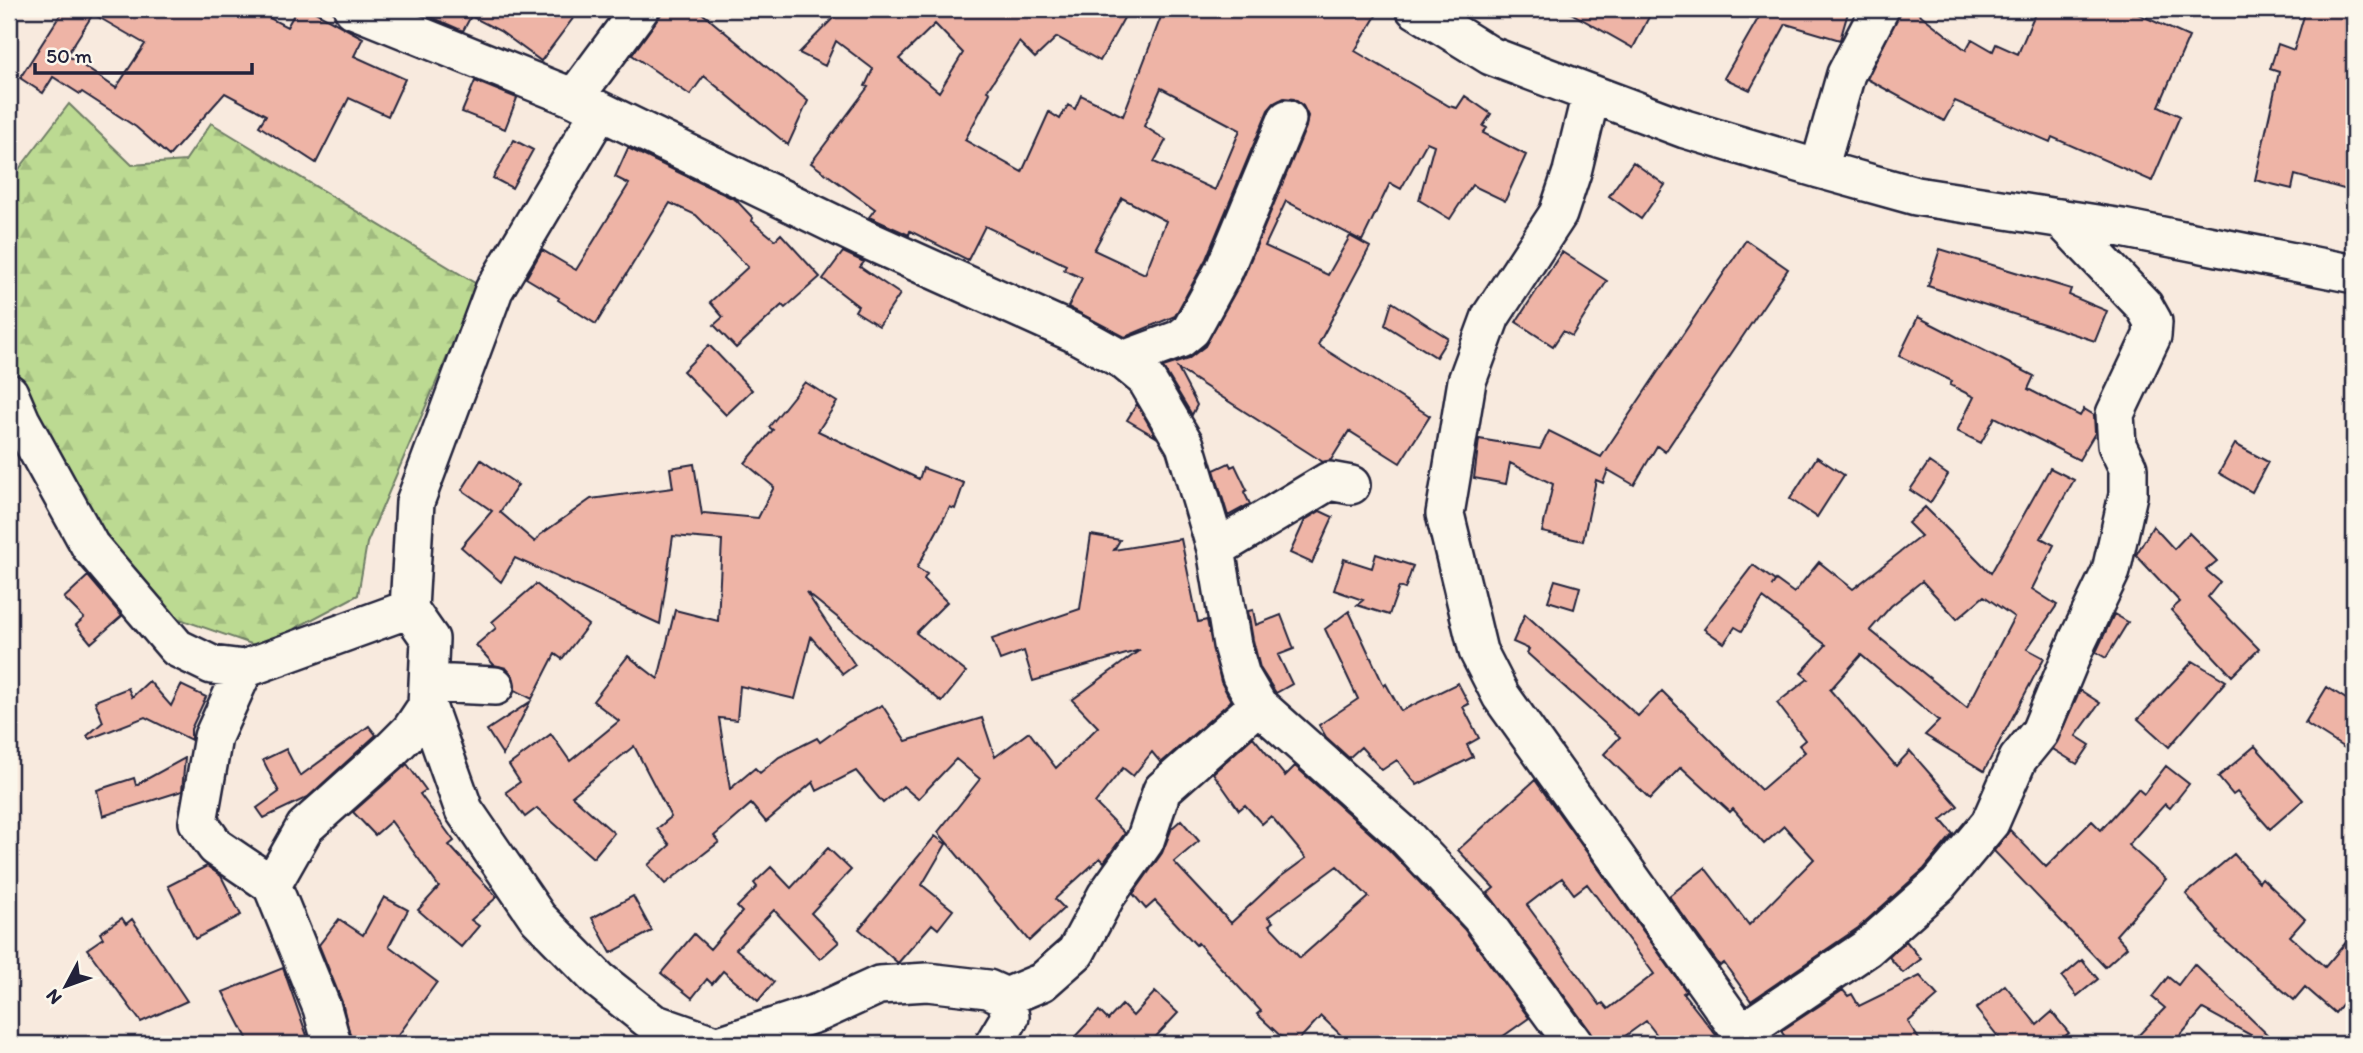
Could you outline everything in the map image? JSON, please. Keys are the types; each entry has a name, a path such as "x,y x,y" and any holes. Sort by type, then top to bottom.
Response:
{"street":[{"path":"353,9 587,105 863,238 1074,333 1123,360 1146,379 1185,445 1216,549 1231,645 1241,676 1258,705 1404,835 1480,916 1574,1044"},
{"path":"640,9 587,105 494,290 415,502 409,610 430,639 428,695 464,810 538,918 599,980 653,1023 712,1044"},
{"path":"1415,9 1491,56 1685,129 1819,169 1916,196 2060,218 2354,274"},
{"path":"1819,169 1846,74 1880,9"},
{"path":"1591,94 1572,172 1558,214 1491,316 1467,381 1445,513 1478,652 1501,696 1745,1039 1867,948 1939,884 1990,822 2018,759 2040,732 2078,639 2111,571 2129,495 2128,468 2117,445 2115,414 2152,336 2153,322 2144,306 2060,218"},
{"path":"1123,360 1180,339 1191,330 1225,268 1287,120"},
{"path":"9,393 21,421 90,546 177,648 212,664 244,669 409,610"},
{"path":"1216,549 1329,481 1351,485"},
{"path":"244,669 213,737 198,822 216,847 272,885 322,1008 332,1044"},
{"path":"428,695 495,686"},
{"path":"272,885 305,827 411,730 428,695"},
{"path":"722,1044 820,1012 879,985 927,982 988,989 1006,997 1042,982 1076,952 1106,896 1145,841 1162,790 1258,705"},
{"path":"994,1044 1010,1017 1006,997"}],"green space":[{"path":"69,104 132,165 185,161 211,123 478,285 367,543 358,595 260,647 145,607 34,419 9,350 9,182"}],"building":[{"path":"64,9 252,9 287,27 297,9 310,9 363,38 354,56 405,79 388,116 349,98 316,163 259,126 266,115 225,93 169,156 136,127 82,92 80,94 53,77 43,93 20,78","holes":["93,14 145,44 116,88 67,55"]},
{"path":"413,9 580,9 541,61 500,31 471,16 463,31"},
{"path":"665,9 697,9 808,101 788,145 704,76 690,95 632,55"},
{"path":"842,9 1129,9 1100,61 1057,37 1035,58 1019,42 987,91 990,93 965,140 1022,172 1049,112 1060,119 1068,105 1075,109 1081,95 1123,116 1164,9 1380,9 1355,51 1449,106 1457,108 1465,96 1491,114 1483,126 1487,128 1483,133 1526,155 1505,201 1472,185 1450,219 1419,200 1434,145 1427,142 1401,189 1390,183 1362,241 1286,201 1265,246 1328,275 1350,236 1370,247 1318,345 1430,416 1400,463 1349,431 1331,460 1323,462 1178,369 1197,405 1192,415 1163,367 1188,359 1205,346 1243,278 1306,127 1308,116 1303,106 1294,99 1284,98 1268,110 1206,259 1175,316 1125,337 1068,307 1082,278 1064,270 1066,265 985,226 968,260 910,231 909,235 869,217 875,209 811,163 868,87 865,86 873,69 836,41 825,66 799,53","holes":["935,24 963,53 939,92 899,59","1161,88 1240,130 1215,190 1154,162 1166,140 1144,126","1122,198 1166,221 1145,274 1094,250"]},
{"path":"1564,9 1653,9 1633,48"},
{"path":"1755,9 1849,9 1840,40 1786,24 1750,90 1724,78 1759,17 1754,15"},
{"path":"1901,9 1913,9 1966,50 1972,39 1993,51 1996,44 2018,54 2037,9 2127,9 2189,37 2159,106 2180,116 2152,181 2052,137 2050,142 1955,101 1944,121 1867,79"},
{"path":"2306,9 2324,9 2354,18 2354,192 2295,175 2292,189 2255,180 2279,72 2270,69 2278,44 2294,50"},
{"path":"475,81 517,98 505,129 462,112"},
{"path":"514,140 533,150 512,188 493,178"},
{"path":"628,148 736,200 753,218 752,221 775,240 781,234 820,277 785,308 782,305 736,348 714,325 723,317 710,302 748,267 696,215 670,203 596,324 526,278 542,250 576,270 629,184 615,177"},
{"path":"1633,162 1665,185 1641,219 1609,196"},
{"path":"1746,240 1788,269 1665,452 1657,446 1634,485 1608,470 1603,483 1596,480 1583,541 1542,532 1553,484 1510,463 1506,484 1474,478 1479,439 1540,449 1549,431 1601,457"},
{"path":"1940,249 2071,289 2069,295 2107,311 2095,341 1928,286"},
{"path":"843,252 864,262 860,267 900,294 879,326 855,311 858,306 823,279"},
{"path":"1562,252 1607,281 1572,336 1563,331 1553,346 1516,322"},
{"path":"1392,302 1448,338 1436,357 1385,325"},
{"path":"1918,317 2034,376 2028,389 2080,416 2084,409 2094,415 2095,433 2079,460 1995,417 1981,443 1957,431 1974,397 1950,385 1952,381 1899,356"},
{"path":"709,345 752,390 726,415 683,371"},
{"path":"805,382 837,402 818,431 919,479 923,468 964,483 955,509 950,507 917,568 927,574 924,579 947,602 916,633 966,672 942,702 806,592 855,665 843,674 811,637 795,699 740,686 737,720 719,718 730,789 755,768 760,773 779,757 817,738 820,742 848,722 882,705 906,741 982,718 995,757 1029,732 1056,768 1098,727 1072,700 1140,650 1033,681 1024,651 1000,660 992,639 1080,609 1091,535 1120,540 1114,550 1181,539 1198,622 1207,620 1221,682 1231,701 1161,763 1152,752 1133,776 1123,768 1095,803 1125,833 1104,862 1100,858 1055,899 1064,908 1029,941 938,832 980,779 956,759 918,799 903,786 883,803 856,771 817,791 813,782 766,822 751,804 714,836 719,842 665,884 648,865 670,845 657,829 671,817 634,746 572,796 614,833 593,858 537,808 525,817 506,792 520,782 509,765 551,734 570,761 619,721 593,701 628,656 658,679 675,610 718,621 722,540 673,536 660,624 515,558 501,582 461,547 492,511 462,490 481,460 518,485 500,512 535,542 540,535 591,499 673,488 670,468 694,464 702,515 704,513 758,518 774,487 745,463 773,430 769,427"},
{"path":"1137,404 1156,437 1127,420"},
{"path":"2235,444 2268,462 2252,492 2219,473"},
{"path":"1817,457 1844,475 1817,517 1790,499"},
{"path":"1929,462 1948,475 1930,503 1910,490"},
{"path":"1229,463 1231,467 1235,465 1247,490 1244,492 1250,504 1228,516 1214,470"},
{"path":"2050,468 2074,480 2041,538 2054,545 2032,589 2057,605 2027,649 2044,658 1984,771 1925,735 1939,721 1861,655 1830,690 1896,766 1910,751 1958,806 1941,820 1953,834 1924,869 1858,928 1751,1001 1724,963 1720,966 1669,896 1705,868 1749,925 1814,859 1784,826 1764,844 1733,809 1730,812 1681,767 1650,799 1604,754 1620,737 1527,653 1529,649 1513,642 1525,614 1638,716 1662,691 1761,790 1805,752 1799,745 1805,740 1777,703 1808,679 1801,673 1826,645 1763,598 1742,631 1735,627 1724,643 1704,629 1753,565 1775,581 1771,587 1776,580 1794,593 1819,562 1853,589 1921,536 1908,523 1925,507 1991,573","holes":["1922,581 1957,619 1984,596 2014,617 1967,708 1870,630 1891,606"]},
{"path":"1320,511 1333,517 1312,563 1290,553 1305,520"},
{"path":"2153,526 2174,549 2189,533 2217,561 2206,570 2220,582 2208,597 2259,649 2232,676 2171,610 2180,602 2136,555"},
{"path":"1376,554 1413,566 1405,589 1399,587 1389,615 1357,605 1363,600 1334,590 1344,559 1372,568"},
{"path":"88,576 122,616 91,643 76,625 84,618 64,598"},
{"path":"1555,580 1580,587 1574,609 1548,601"},
{"path":"536,584 588,625 562,659 555,654 532,699 515,690 513,676 506,668 494,665 476,645 496,628 492,622"},
{"path":"1253,610 1256,625 1281,615 1294,649 1278,655 1292,684 1276,693 1260,668 1248,611"},
{"path":"1349,611 1384,686 1386,684 1401,711 1458,683 1469,704 1463,707 1479,738 1467,745 1473,757 1417,785 1397,760 1382,770 1361,747 1349,758 1326,737 1319,725 1358,699 1325,629"},
{"path":"2114,614 2128,622 2106,658 2096,652"},
{"path":"2193,661 2226,681 2169,747 2138,719"},
{"path":"149,681 171,706 181,685 206,697 191,729 191,740 145,717 89,739 87,736 103,722 95,701 128,688 132,697"},
{"path":"2327,687 2354,704 2354,754 2305,723"},
{"path":"2080,690 2100,703 2076,736 2090,745 2077,764 2053,749"},
{"path":"530,702 503,755 487,730"},
{"path":"369,726 376,735 308,797 264,818 257,808 279,792 263,760 286,749 300,776"},
{"path":"1253,737 1285,776 1295,766 1389,850 1464,929 1529,1018 1492,1044 1350,1044 1321,1016 1295,1044 1289,1044 1257,1014 1261,1011 1155,901 1146,909 1133,894 1162,853 1172,828 1181,820 1199,841 1174,862 1231,923 1279,878 1306,858 1271,816 1262,824 1245,805 1239,810 1213,773","holes":["1337,866 1369,897 1300,958 1269,925 1273,922 1268,917"]},
{"path":"2255,746 2303,800 2270,829 2237,792 2233,795 2218,777"},
{"path":"185,758 182,791 103,816 97,790 134,778 136,785"},
{"path":"407,764 426,790 420,794 454,841 449,845 497,897 471,920 479,926 461,947 418,910 439,887 391,821 375,835 353,812"},
{"path":"2166,766 2189,784 2170,808 2165,804 2128,845 2166,879 2116,935 2127,947 2105,967 1994,851 2010,830 2046,867 2092,821 2101,830 2138,789 2144,794"},
{"path":"1535,780 1686,991 1683,993 1723,1044 1664,1044 1646,1021 1614,1044 1596,1044 1591,1032 1488,893 1494,888 1458,850","holes":["1562,878 1574,894 1587,884 1654,974 1608,1009 1603,1003 1600,1005 1527,905"]},
{"path":"935,836 946,844 922,885 953,910 938,929 932,924 898,963 859,929"},
{"path":"828,848 851,870 811,913 839,942 820,959 774,910 736,949 774,982 758,1001 723,971 712,984 707,979 692,998 661,973 694,934 710,949 742,912 737,907 757,887 754,883 771,867 791,888"},
{"path":"2234,854 2259,882 2262,878 2305,919 2290,936 2325,967 2354,933 2354,990 2335,1013 2305,987 2294,1000 2217,934 2186,894"},
{"path":"207,866 221,876 241,915 195,939 168,886"},
{"path":"633,896 652,931 611,953 592,918"},
{"path":"384,897 408,910 389,946 437,982 392,1044 352,1044 342,1002 319,945 339,919 363,935"},
{"path":"122,918 126,924 132,919 187,1001 141,1022 87,949 103,938 100,933"},
{"path":"1906,941 1921,959 1903,973 1889,957"},
{"path":"2082,960 2098,979 2077,996 2062,977"},
{"path":"2194,964 2270,1037 2265,1043 2203,1009 2173,1044 2130,1044 2165,1008 2152,997 2168,977 2178,985"},
{"path":"283,968 310,1044 250,1044 223,992"},
{"path":"1920,976 1938,996 1908,1022 1922,1044 1790,1044 1781,1031 1843,990 1848,996 1852,994 1859,1006"},
{"path":"2005,985 2037,1025 2052,1012 2069,1033 2055,1044 2004,1044 1976,1009"},
{"path":"1155,992 1178,1013 1149,1044 1068,1044 1099,1011 1108,1020 1122,1005 1133,1016"}]}
